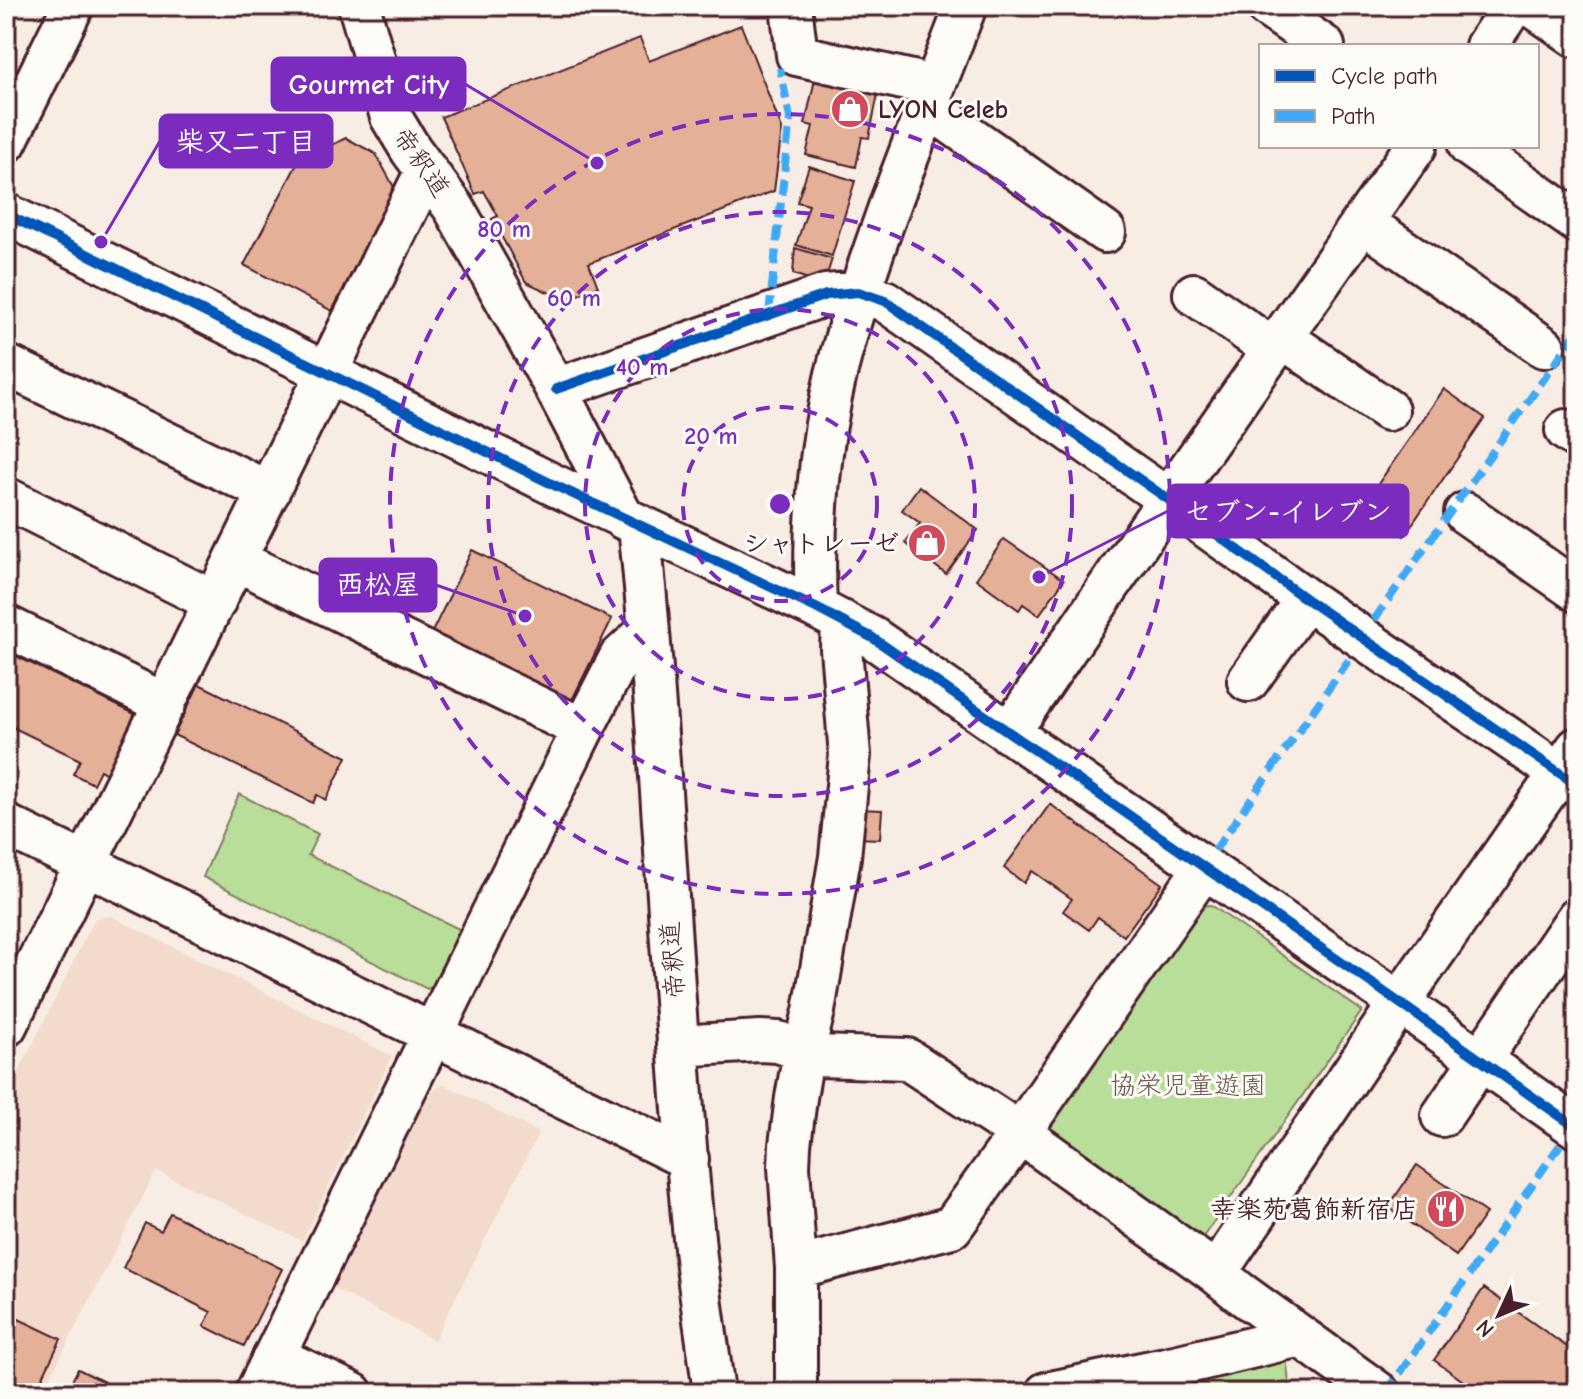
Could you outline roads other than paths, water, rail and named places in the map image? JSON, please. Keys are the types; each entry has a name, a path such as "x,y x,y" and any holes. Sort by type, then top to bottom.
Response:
{"street":[{"path":"6,142 73,6"},
{"name":"帝釈道","path":"359,6 391,117 454,208 631,523 648,631 695,1250 714,1393"},
{"path":"791,6 797,55 930,96 1105,232"},
{"path":"796,1393 796,1268 790,1145 840,857 850,755 841,649 814,558 815,509 832,393 858,292 966,6"},
{"path":"1266,6 1321,44"},
{"path":"1487,44 1513,6"},
{"path":"1532,6 1577,37"},
{"path":"1009,733 1415,148"},
{"path":"1472,148 1577,222"},
{"path":"6,1026 426,171"},
{"path":"6,214 631,523 873,638 1577,1128"},
{"path":"1364,223 1544,347"},
{"path":"556,389 826,295 858,292 885,301 1306,599 1571,769 1400,1003 1358,1086 1221,1266"},
{"path":"1194,294 1388,410"},
{"path":"6,365 269,492"},
{"path":"6,498 215,602"},
{"path":"1465,513 1577,591"},
{"path":"236,560 583,729"},
{"path":"1248,681 1306,599"},
{"path":"6,626 165,704"},
{"path":"256,1393 620,657 648,631"},
{"path":"6,825 688,1159"},
{"path":"796,1268 952,1227 1204,868"},
{"path":"1442,1116 1577,918"},
{"path":"678,1046 778,1042 820,1056 907,1059 1221,1266 1239,1292 1379,1393"},
{"path":"1046,1393 1300,1336"},
{"path":"274,1356 352,1393"}],"place":[{"name":"LYON Celeb","path":"850,109"},
{"name":"Gourmet City","path":"597,163"},
{"name":"柴又二丁目","path":"101,242"},
{"name":"シャトレーゼ","path":"927,543"},
{"name":"セブン-イレブン","path":"1039,577"},
{"name":"西松屋","path":"525,616"},
{"name":"幸楽苑葛飾新宿店","path":"1446,1209"}],"park label":[{"name":"協栄児童遊園","path":"1188,1085"}]}
